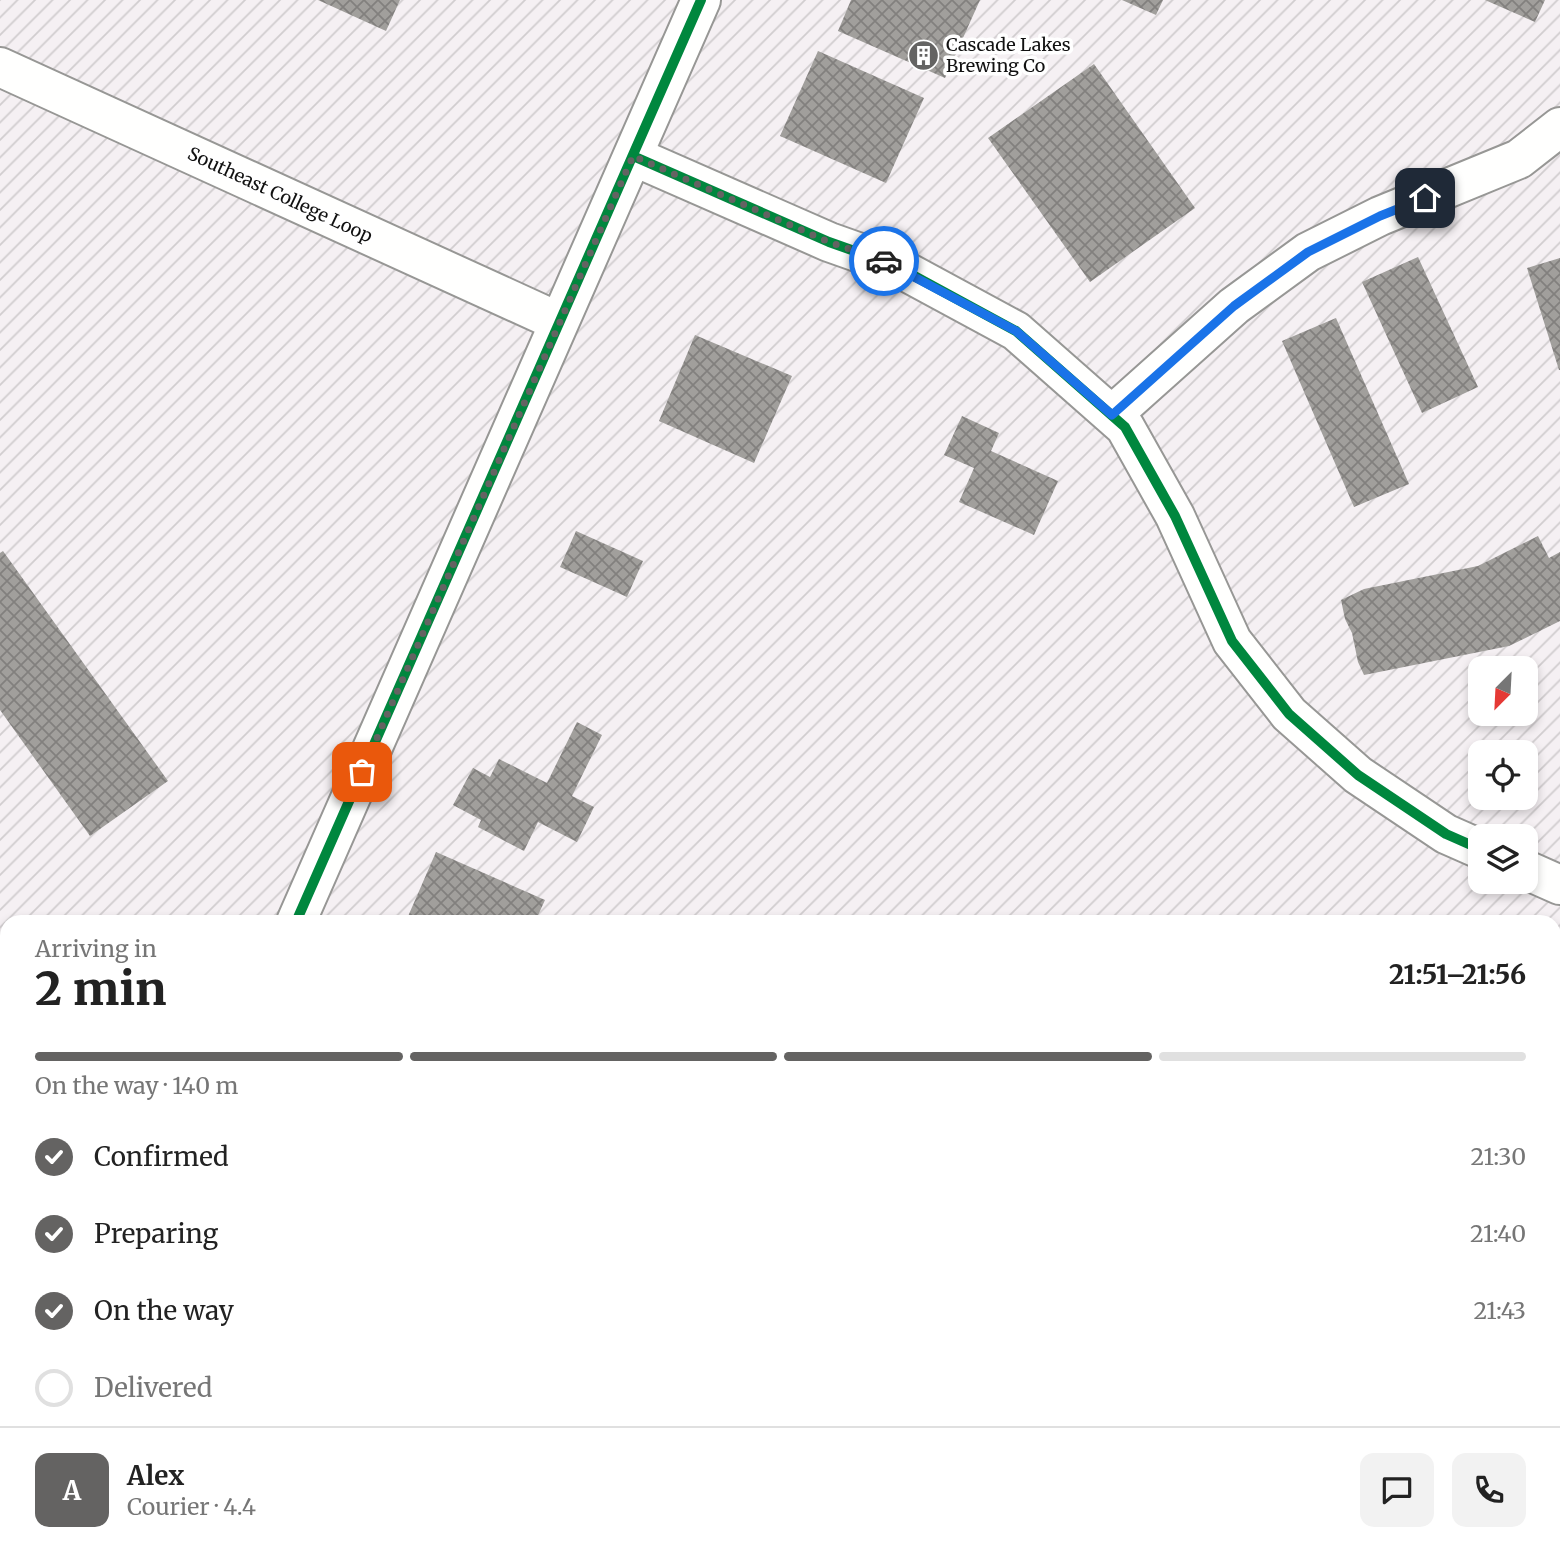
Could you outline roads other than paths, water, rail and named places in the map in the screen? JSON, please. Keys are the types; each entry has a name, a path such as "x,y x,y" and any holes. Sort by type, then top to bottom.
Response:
{"street":[{"path":"299,915 701,0"},
{"name":"Southeast College Loop","path":"0,67 559,323"},
{"path":"1112,415 1234,306 1308,252 1380,216 1519,159 1560,127"},
{"path":"633,156 829,242 906,271 1016,331 1125,427 1175,516 1232,641 1289,714 1358,775 1446,834 1468,844"},
{"path":"1538,875 1560,885"}],"place":[{"name":"Cascade Lakes Brewing Co","path":"923,55"}]}
